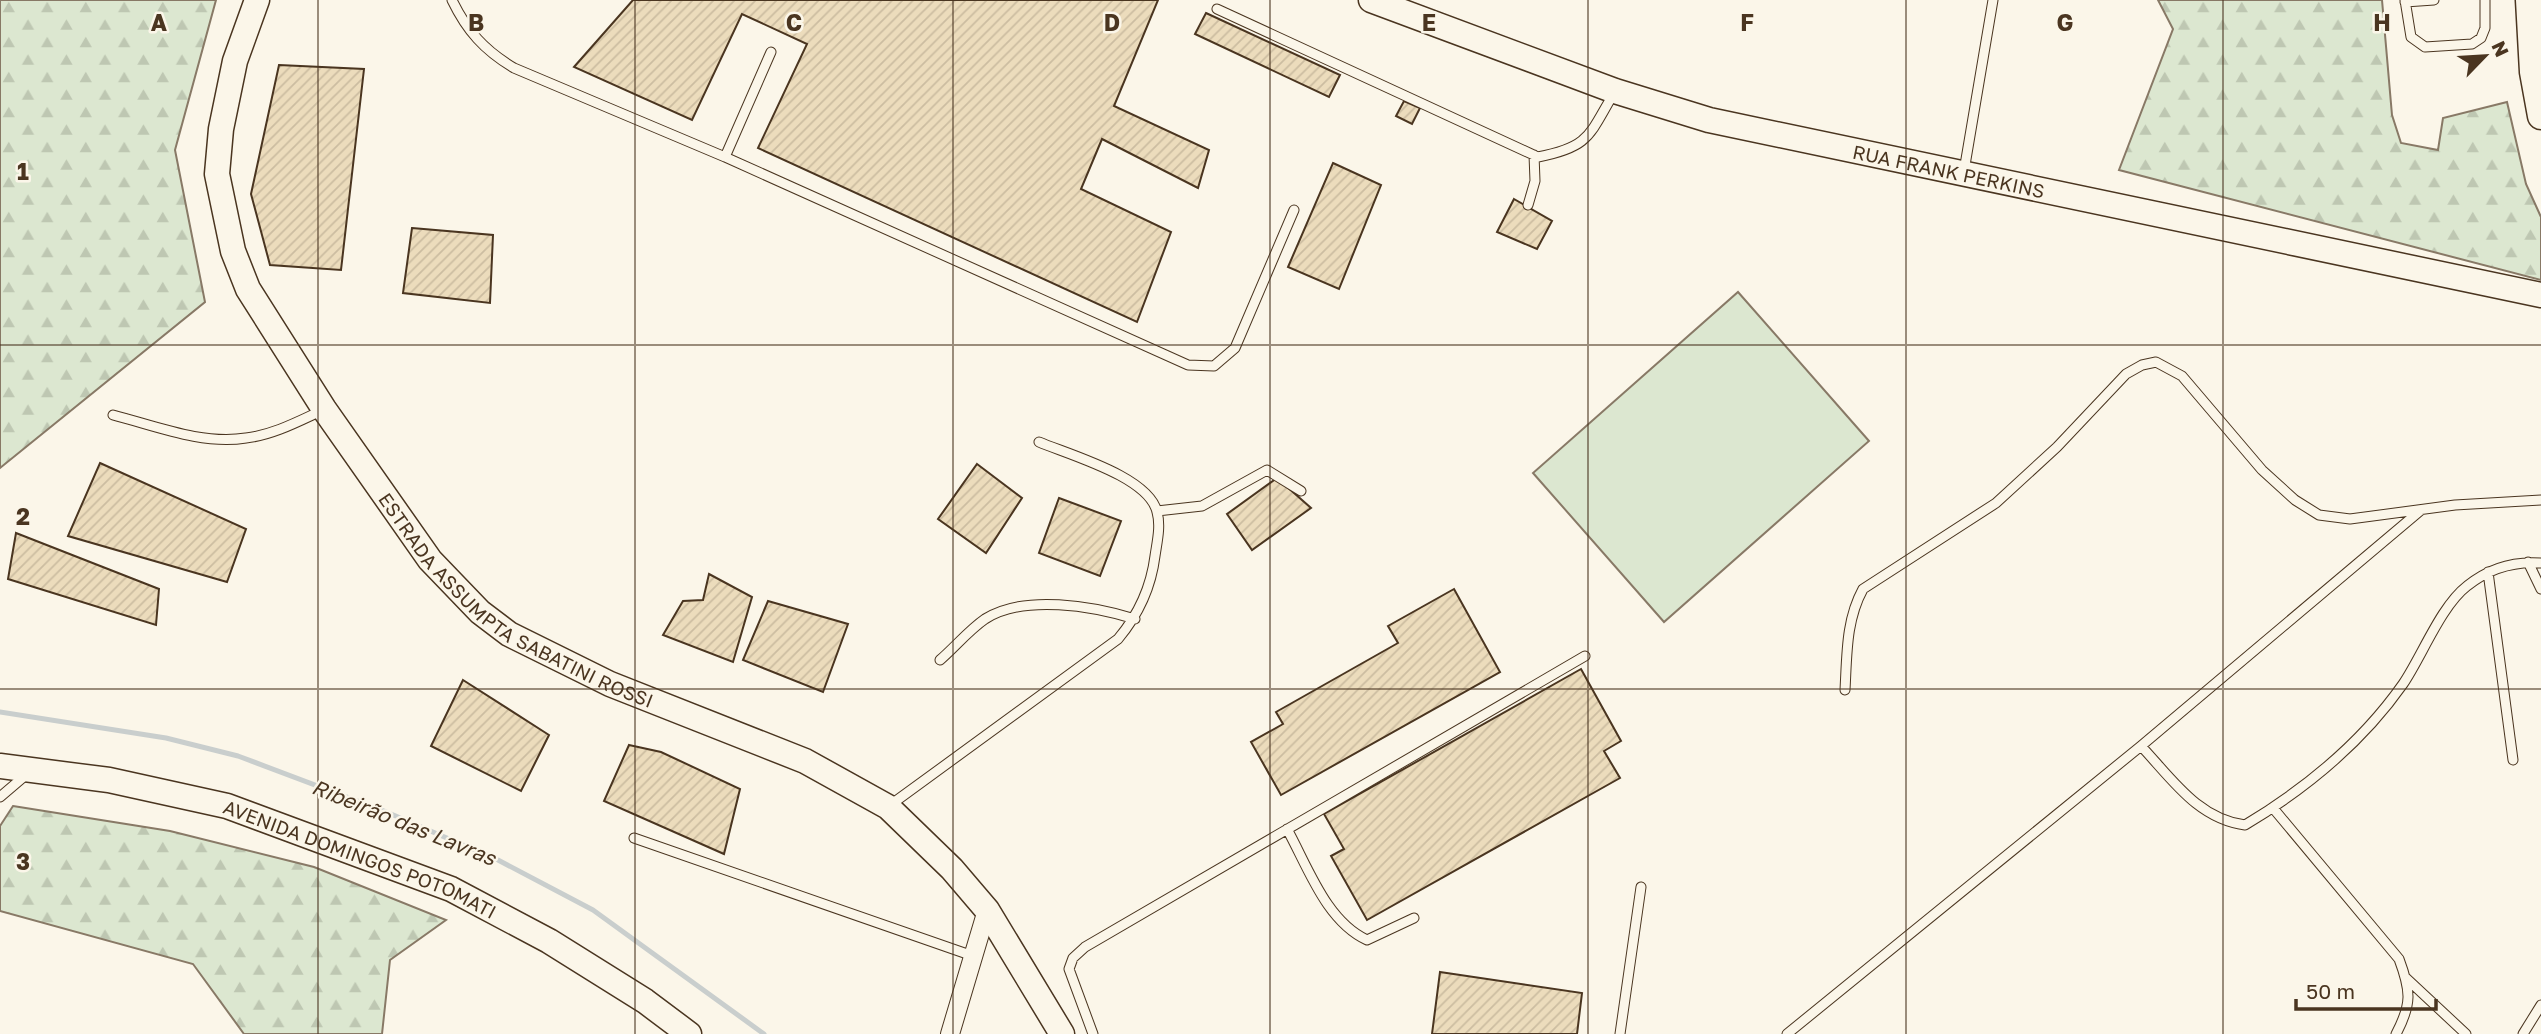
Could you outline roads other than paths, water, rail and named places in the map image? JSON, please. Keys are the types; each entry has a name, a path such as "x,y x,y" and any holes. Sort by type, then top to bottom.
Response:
{"main road":[{"path":"2533,10 2533,72 2541,116"}],"street":[{"name":"ESTRADA ASSUMPTA SABATINI ROSSI","path":"257,0 235,61 221,129 217,174 223,215 233,251 248,289 324,409 430,560 480,612 509,634 610,684 805,761 888,807 952,869 987,910 1062,1034"},
{"name":"RUA FRANK PERKINS","path":"1371,0 1615,92 1709,120 2541,295"},
{"name":"AVENIDA DOMINGOS POTOMATI","path":"0,766 108,780 226,806 451,888 549,941 645,1001 689,1034"},
{"path":"950,1034 987,910"}],"lane":[{"path":"452,0 472,36 488,53 514,68 725,157 1188,365 1214,366 1235,348 1294,210"},
{"path":"1964,173 1993,0"},
{"path":"2434,0 2405,1 2411,37 2425,47 2472,44 2481,38 2485,28 2485,0"},
{"path":"1217,9 1538,157 1564,152 1584,142 1615,92"},
{"path":"725,157 771,52"},
{"path":"1528,205 1535,181 1534,155"},
{"path":"1845,690 1849,626 1855,604 1863,589 1996,503 2057,447 2126,374 2142,365 2156,362 2182,376 2262,470 2295,500 2319,515 2350,519 2422,509 2541,500"},
{"path":"113,415 213,440 246,439 270,433 324,409"},
{"path":"888,807 1118,639 1135,619 1145,597 1154,563 1157,511 1148,495 1123,477 1039,442"},
{"path":"1157,511 1202,506 1267,470 1301,491"},
{"path":"1787,1034 2141,746 2422,509"},
{"path":"2141,746 2203,811 2226,823 2245,825 2273,808 2312,777 2374,720 2403,684 2464,587 2488,572 2528,562 2541,563"},
{"path":"2528,562 2541,589"},
{"path":"2488,572 2513,760"},
{"path":"940,660 984,620 1004,610 1066,605 1104,610 1135,619"},
{"path":"1093,1034 1069,970 1073,958 1085,947 1585,656"},
{"path":"0,797 32,770"},
{"path":"2273,808 2399,959 2406,978 2409,1010 2396,1034"},
{"path":"1287,829 1335,915 1349,931 1367,940 1414,918"},
{"path":"634,838 973,956"},
{"path":"1620,1034 1641,887"},
{"path":"2406,978 2466,1034"},
{"path":"2523,1034 2541,1005"}],"waterway":[{"name":"Ribeirão das Lavras","path":"0,712 166,738 238,756 384,811 498,860 593,910 764,1034"}]}
